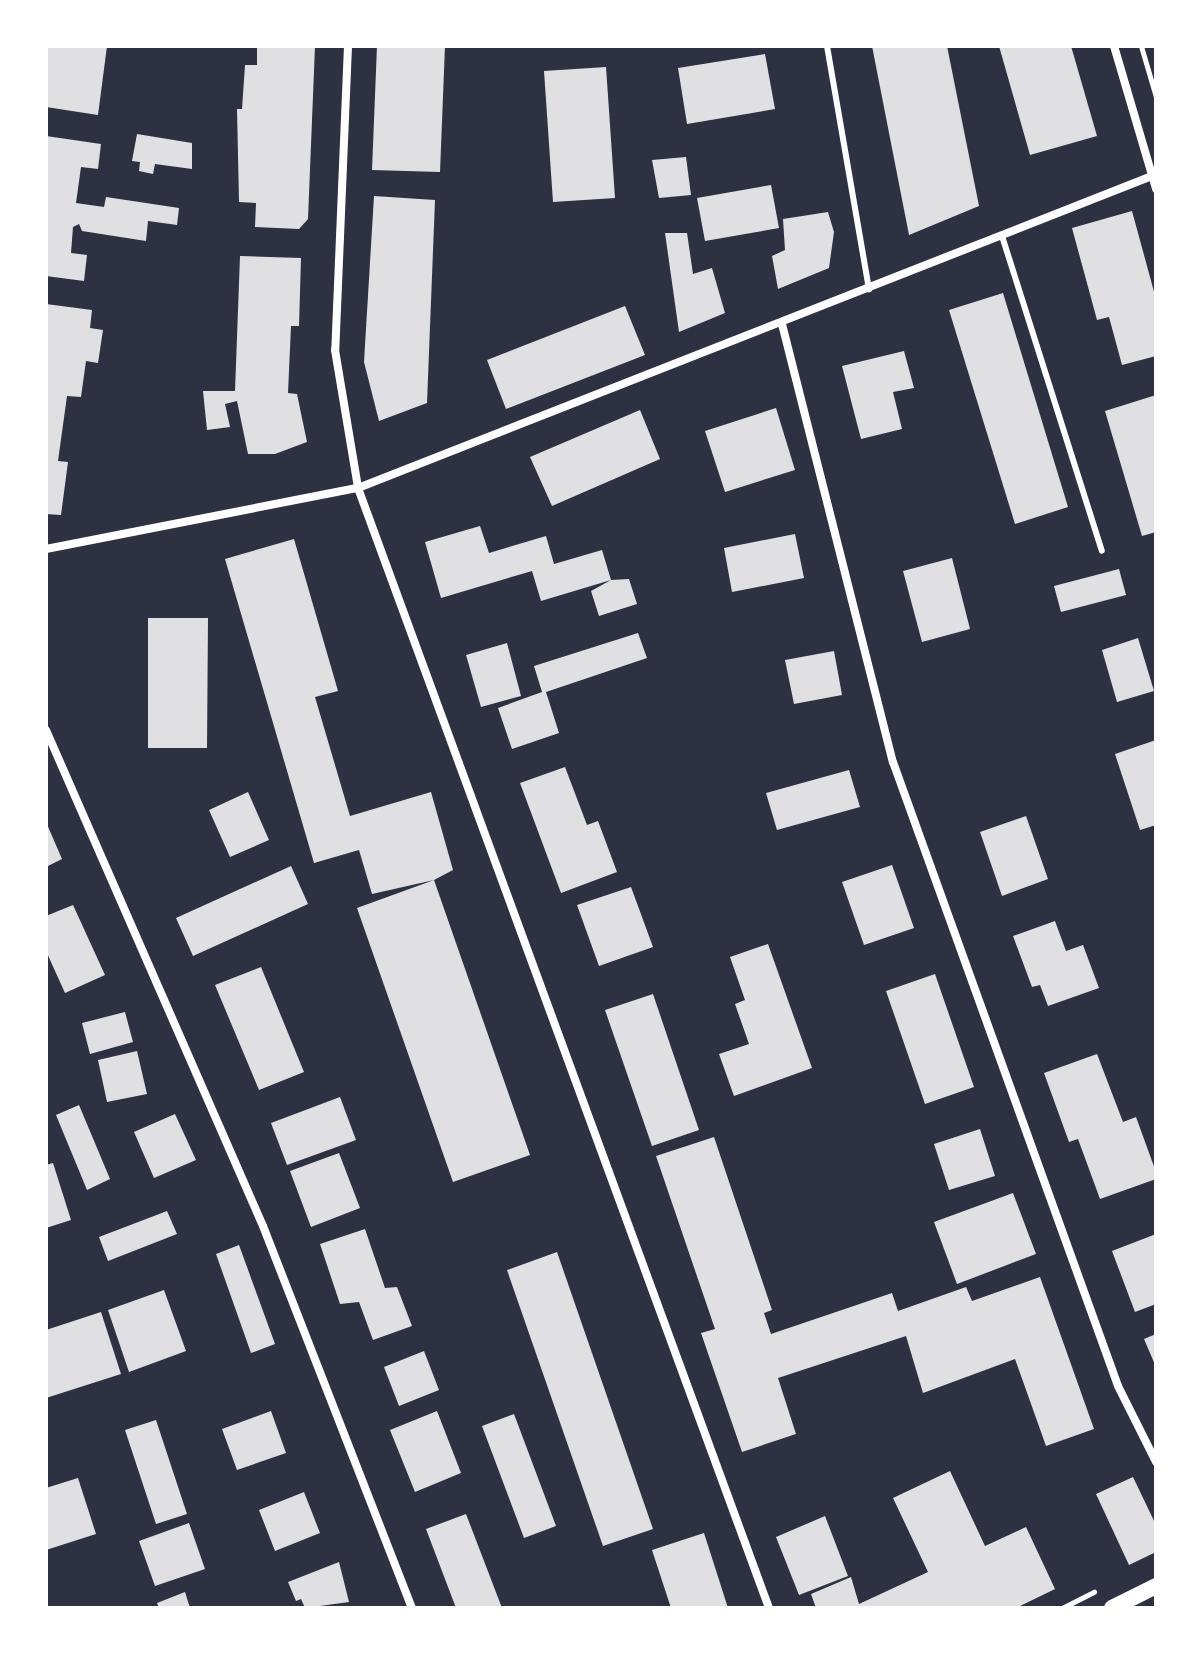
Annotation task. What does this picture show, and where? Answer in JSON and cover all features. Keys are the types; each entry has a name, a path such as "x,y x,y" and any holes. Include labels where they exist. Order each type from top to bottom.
{"main road":[{"path":"1112,1608 1156,1586"}],"street":[{"path":"348,46 335,350 358,488 769,1608"},
{"path":"1114,46 1156,189"},
{"path":"46,549 358,488 1154,176"},
{"path":"782,324 893,762 1118,1386 1156,1462"},
{"path":"46,730 263,1226 412,1608"}],"lane":[{"path":"827,46 869,289"},
{"path":"1002,236 1102,551"}],"path":[{"path":"1141,46 1156,97"}],"building":[{"path":"48,46 107,46 98,115 46,107"},
{"path":"257,46 315,46 308,219 299,229 255,227 256,203 239,202 237,109 242,109 245,65 257,65"},
{"path":"377,46 445,46 440,172 372,170"},
{"path":"872,46 947,46 979,206 909,235"},
{"path":"999,46 1071,46 1097,136 1030,155"},
{"path":"765,54 775,109 687,124 678,68"},
{"path":"606,67 615,198 553,202 544,71"},
{"path":"137,134 192,143 192,169 155,164 153,174 139,171 140,162 132,161"},
{"path":"46,136 101,144 98,169 81,167 76,203 104,207 106,197 179,208 177,225 148,221 146,241 82,231 79,224 73,227 71,253 87,255 84,281 46,276"},
{"path":"686,157 691,195 659,198 652,160"},
{"path":"771,185 779,228 705,241 697,198"},
{"path":"374,196 435,200 427,403 379,421 364,362"},
{"path":"1132,211 1156,299 1156,356 1122,365 1109,317 1097,320 1072,228"},
{"path":"828,212 834,232 829,268 778,289 772,256 785,250 783,219"},
{"path":"665,233 687,233 693,274 712,268 725,313 679,332"},
{"path":"240,256 301,258 299,326 291,326 288,393 297,394 307,442 275,454 248,454 237,401 225,404 230,427 207,430 203,391 235,391"},
{"path":"1003,293 1068,507 1015,524 949,310"},
{"path":"46,304 92,310 90,328 103,330 98,363 86,361 81,397 67,396 58,461 68,462 61,515 46,514"},
{"path":"625,306 645,355 506,409 487,360"},
{"path":"904,351 914,388 893,392 902,429 861,439 842,366"},
{"path":"1156,395 1156,532 1142,536 1105,411"},
{"path":"776,408 795,470 725,492 705,431"},
{"path":"640,410 660,459 552,506 530,457"},
{"path":"480,526 489,553 546,536 554,564 602,550 611,580 541,601 532,571 441,598 425,542"},
{"path":"795,534 804,578 732,592 724,548"},
{"path":"294,539 338,691 315,697 350,816 431,792 453,870 434,880 372,894 359,850 314,863 225,559"},
{"path":"952,558 970,629 922,642 903,571"},
{"path":"1119,569 1126,595 1061,612 1054,586"},
{"path":"629,579 637,604 599,616 591,591 611,580"},
{"path":"148,618 208,618 207,748 148,748"},
{"path":"638,633 647,658 546,692 559,733 512,749 498,708 542,692 534,666"},
{"path":"1138,638 1154,691 1117,702 1102,650"},
{"path":"507,643 521,696 481,707 466,655"},
{"path":"834,651 842,695 794,704 785,660"},
{"path":"1156,740 1156,825 1140,830 1115,754"},
{"path":"565,767 587,825 598,821 617,872 561,893 520,783"},
{"path":"849,770 860,807 777,830 766,793"},
{"path":"248,792 269,840 230,857 209,810"},
{"path":"1026,816 1048,879 1002,896 980,832"},
{"path":"46,822 62,859 46,867"},
{"path":"892,865 914,928 864,945 842,882"},
{"path":"291,866 308,904 193,956 176,918"},
{"path":"434,880 530,1155 453,1182 357,908"},
{"path":"631,887 653,947 599,966 577,905"},
{"path":"73,905 105,975 65,993 46,951 46,916"},
{"path":"1055,921 1066,951 1083,945 1099,988 1048,1006 1040,985 1032,987 1013,936"},
{"path":"768,944 812,1068 734,1096 719,1054 749,1044 735,1004 745,1000 730,957"},
{"path":"261,967 304,1072 259,1090 215,985"},
{"path":"935,974 974,1087 925,1104 886,991"},
{"path":"653,994 699,1130 652,1146 605,1010"},
{"path":"125,1012 133,1042 90,1054 82,1023"},
{"path":"137,1051 147,1094 107,1102 98,1060"},
{"path":"1097,1054 1123,1122 1136,1117 1156,1172 1156,1179 1100,1199 1078,1139 1069,1142 1044,1073"},
{"path":"340,1097 356,1140 287,1165 271,1123"},
{"path":"79,1105 110,1179 87,1190 56,1115"},
{"path":"175,1114 196,1160 154,1178 134,1132"},
{"path":"980,1129 995,1176 949,1190 934,1144"},
{"path":"714,1137 772,1310 764,1313 771,1334 892,1293 898,1311 966,1287 972,1301 1040,1277 1094,1429 1046,1446 1015,1359 923,1393 906,1336 778,1378 796,1434 742,1452 701,1333 715,1329 656,1156"},
{"path":"339,1153 360,1208 311,1227 290,1171"},
{"path":"53,1163 71,1220 46,1228 46,1165"},
{"path":"1013,1193 1036,1254 957,1284 934,1222"},
{"path":"167,1211 177,1234 108,1261 99,1237"},
{"path":"365,1229 385,1288 397,1287 412,1326 373,1340 359,1302 340,1304 320,1244"},
{"path":"1156,1234 1156,1304 1135,1312 1112,1251"},
{"path":"239,1245 275,1344 251,1353 216,1254"},
{"path":"557,1252 653,1529 603,1546 507,1270"},
{"path":"164,1290 186,1351 129,1372 108,1310"},
{"path":"101,1312 121,1374 46,1398 46,1330"},
{"path":"1156,1334 1156,1367 1144,1339"},
{"path":"424,1351 439,1390 399,1406 384,1367"},
{"path":"271,1411 286,1453 237,1470 222,1429"},
{"path":"437,1411 461,1473 415,1492 390,1430"},
{"path":"514,1414 556,1526 524,1538 482,1426"},
{"path":"156,1420 187,1514 156,1524 125,1430"},
{"path":"950,1471 985,1546 1026,1527 1055,1589 1016,1608 816,1608 811,1594 851,1577 859,1604 928,1572 893,1498"},
{"path":"1133,1477 1156,1525 1156,1552 1129,1565 1096,1494"},
{"path":"78,1478 96,1534 46,1550 46,1488"},
{"path":"304,1492 320,1533 275,1551 259,1510"},
{"path":"466,1514 502,1608 456,1608 426,1529"},
{"path":"825,1516 848,1576 799,1595 776,1537"},
{"path":"189,1523 205,1569 155,1586 139,1541"},
{"path":"704,1533 728,1608 671,1608 652,1550"},
{"path":"339,1562 349,1602 305,1608 301,1599 296,1601 288,1582"},
{"path":"185,1592 190,1608 159,1608 157,1603"}]}
